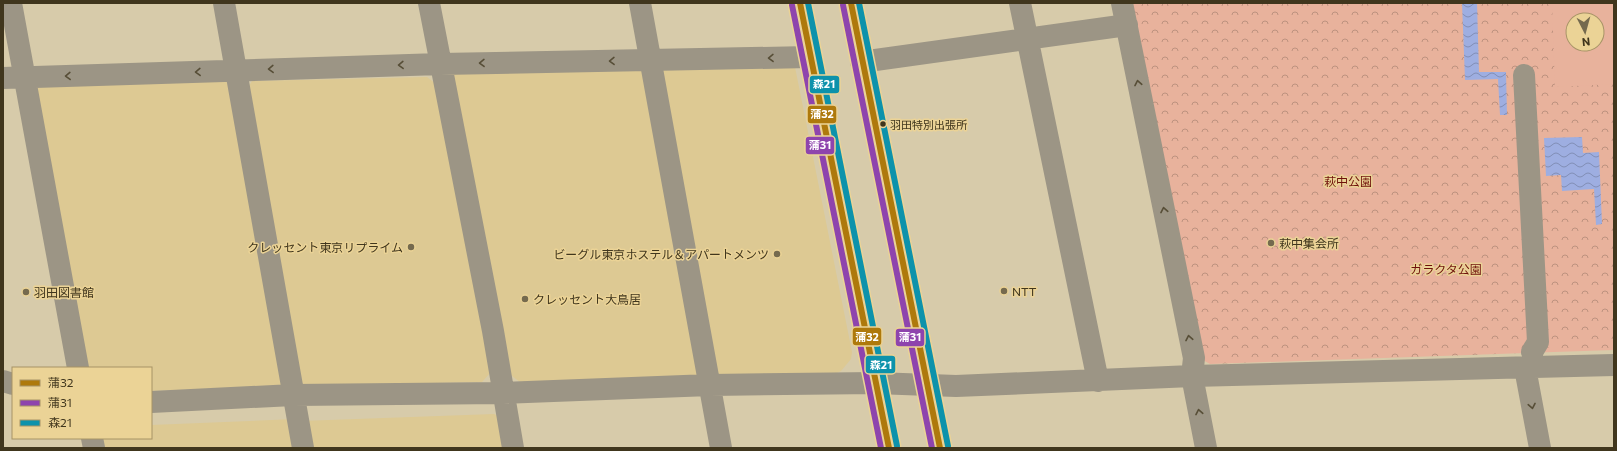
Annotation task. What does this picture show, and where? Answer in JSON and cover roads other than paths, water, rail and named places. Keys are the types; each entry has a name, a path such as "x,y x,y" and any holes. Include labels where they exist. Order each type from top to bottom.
{"main road":[{"path":"800,3 889,448"},
{"path":"850,3 940,448"}],"street":[{"path":"11,3 78,367"},
{"path":"224,3 303,448"},
{"path":"429,3 493,331 513,448"},
{"path":"640,3 721,448"},
{"path":"1020,3 1098,381"},
{"path":"1122,3 1194,358 1192,376 1206,448"},
{"path":"861,62 1127,25"},
{"path":"3,78 440,64 810,57"},
{"path":"1524,75 1538,342 1528,360 1540,448"},
{"path":"152,402 293,396 503,393 665,380 710,385 876,383 927,386 1098,381 1528,360 1614,365"}],"water":[{"path":"1462,3 1477,3 1479,72 1506,72 1507,115 1500,115 1498,79 1465,80"},
{"path":"1582,137 1583,153 1599,152 1602,224 1596,225 1594,189 1562,191 1561,175 1546,176 1544,138"}],"place":[{"name":"羽田特別出張所","path":"883,124"},
{"name":"萩中集会所","path":"1271,243"},
{"name":"クレッセント東京リプライム","path":"411,247"},
{"name":"ビーグル東京ホステル＆アパートメンツ","path":"777,254"},
{"name":"NTT","path":"1004,291"},
{"name":"羽田図書館","path":"26,292"},
{"name":"クレッセント大鳥居","path":"525,299"}],"park label":[{"name":"萩中公園","path":"1348,181"},
{"name":"ガラクタ公園","path":"1446,269"}]}
